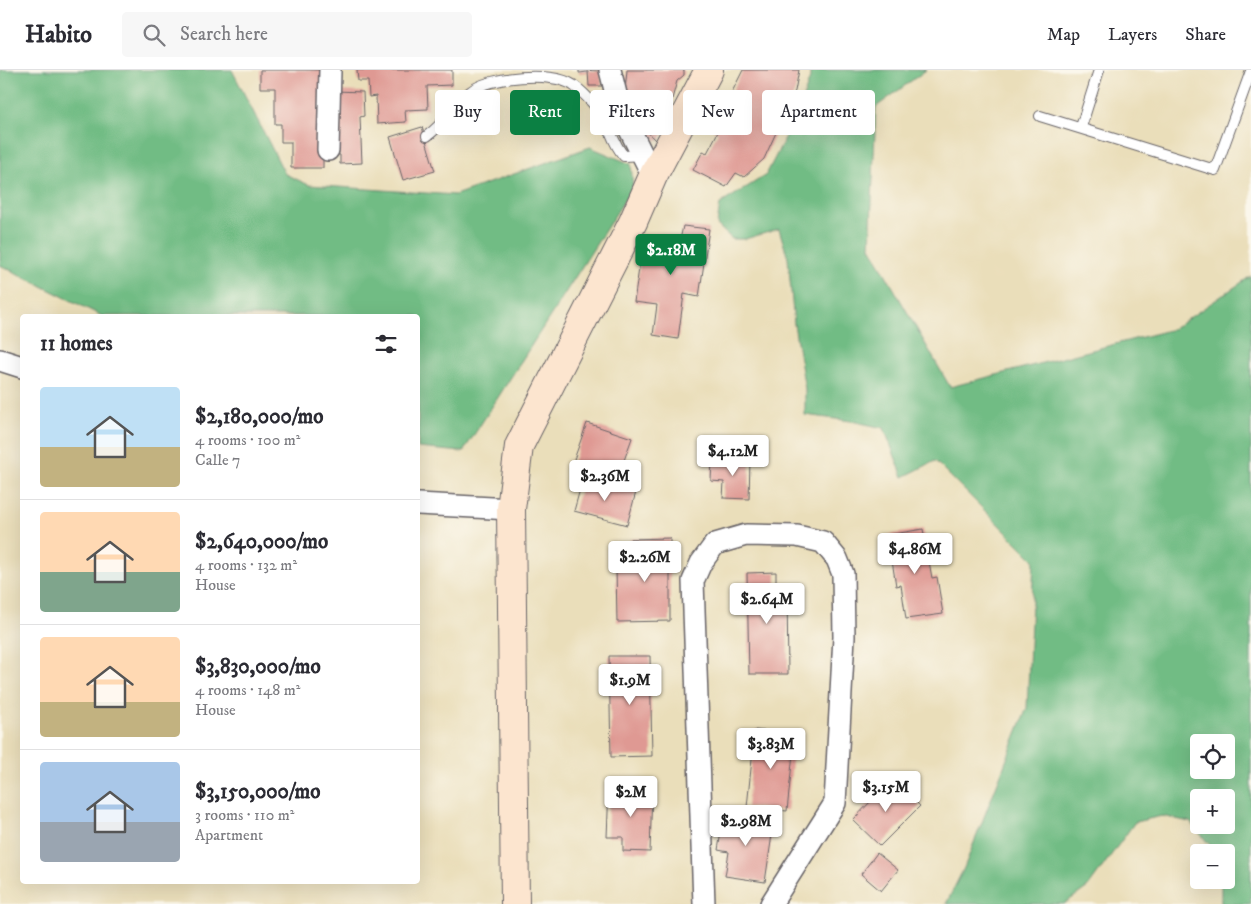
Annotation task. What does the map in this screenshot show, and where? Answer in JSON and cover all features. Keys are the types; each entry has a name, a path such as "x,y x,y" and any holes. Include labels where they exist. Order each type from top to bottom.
{"main road":[{"path":"515,904 511,509 519,446 633,222 648,172 709,70"}],"street":[{"path":"328,150 330,70"},
{"path":"610,70 620,110 648,172"},
{"path":"0,360 20,366"},
{"path":"420,504 511,509"},
{"path":"704,904 693,581 701,562 715,544 746,535 797,536 823,542 837,559 843,574 844,637 835,803 772,904"}],"lane":[{"path":"1081,127 1099,70"},
{"path":"1040,116 1081,127 1216,170 1251,71"},
{"path":"427,136 448,119 470,92 484,84 512,79 547,78 562,80 573,85 600,111 615,146 624,156 648,172"}],"green space":[{"path":"0,70 232,70 285,174 309,185 455,195 590,147 631,164 633,187 463,452 420,448 420,314 98,314 0,265"},
{"path":"810,70 926,70 876,107 875,130 875,90 806,90 810,78"},
{"path":"787,135 875,135 870,247 950,387 1173,329 1251,276 1251,904 1221,904 1221,889 1235,889 1235,844 1209,844 1200,834 1235,834 1235,789 1190,789 1190,822 1162,816 1135,822 1088,887 1064,904 946,904 964,868 1027,708 1034,560 935,461 903,477 884,428 851,421 805,415 805,389 794,324 788,258 779,229 745,239 732,239 717,225 720,204 766,175"}],"building":[{"path":"260,70 323,70 323,168 291,168 291,142 281,142 281,124 275,124 275,88 260,88"},
{"path":"357,70 452,70 452,85 427,86 428,109 405,110 406,122 377,124 376,96 369,97 368,81 358,81"},
{"path":"579,70 601,71 602,86 589,86 588,72 579,73"},
{"path":"627,70 684,70 684,75 677,81 673,95 673,90 625,90"},
{"path":"743,70 799,70 795,90 762,90 762,135 775,135 764,159 744,177 736,173 726,187 693,170 703,151 707,153 716,135 752,135 752,90 733,90"},
{"path":"335,91 363,92 364,116 360,117 362,163 340,164 340,155 335,154"},
{"path":"422,127 435,171 403,180 390,137"},
{"path":"650,135 662,135 660,140 655,140"},
{"path":"683,226 709,229 699,297 684,294 678,339 653,335 657,305 634,302 644,235 680,240"},
{"path":"587,423 632,438 617,480 572,465"},
{"path":"712,459 750,460 749,499 723,498 724,482 711,481"},
{"path":"583,478 636,492 627,525 574,511"},
{"path":"923,529 932,578 937,577 943,614 906,619 901,585 896,586 888,535"},
{"path":"670,538 670,621 617,622 616,567 630,567 630,539"},
{"path":"776,572 776,590 787,590 788,674 749,674 747,573"},
{"path":"609,656 650,656 652,756 611,757"},
{"path":"755,730 795,734 787,811 747,807"},
{"path":"892,779 920,806 880,846 853,820"},
{"path":"609,787 652,789 650,852 623,851 623,837 607,837"},
{"path":"724,814 774,821 765,882 725,876 729,852 718,850"},
{"path":"877,853 898,870 881,891 861,874"}]}
